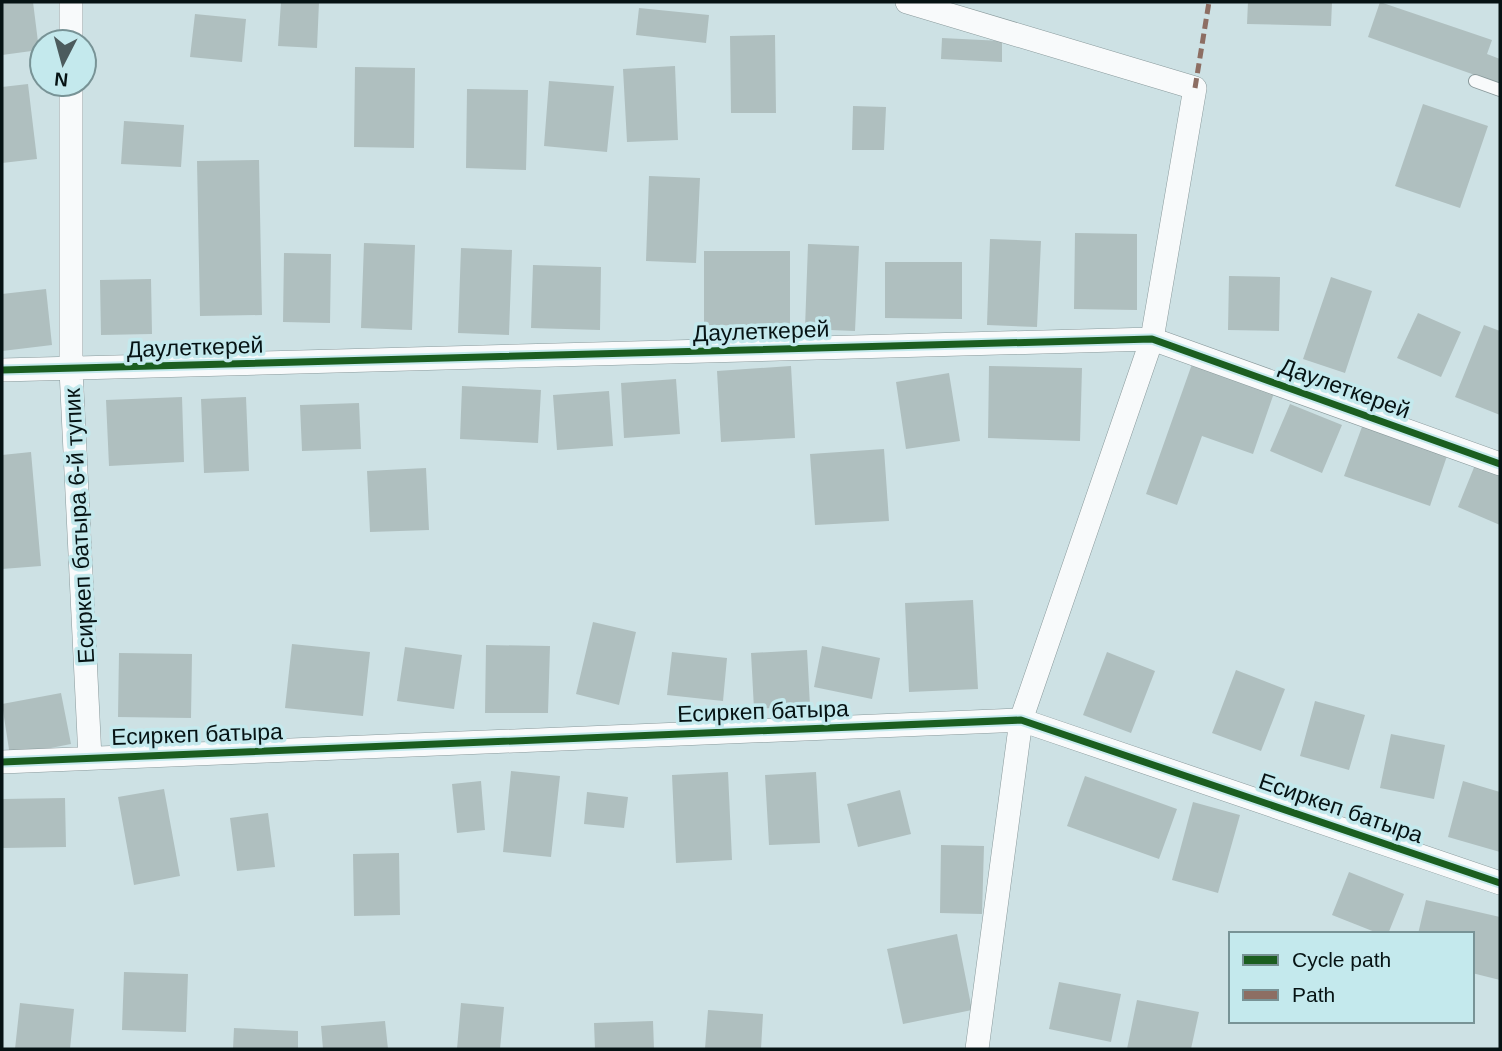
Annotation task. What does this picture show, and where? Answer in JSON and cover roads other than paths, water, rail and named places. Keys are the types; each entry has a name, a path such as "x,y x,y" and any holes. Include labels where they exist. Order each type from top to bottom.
{"street":[{"path":"71,2 71,28"},
{"path":"907,2 1195,88 1152,339 1021,720 977,1049"},
{"name":"Есиркеп батыра 6-й тупик","path":"71,98 71,370 90,758"},
{"name":"Даулеткерей","path":"2,370 1152,339 1500,464"},
{"name":"Есиркеп батыра","path":"2,762 1021,720 1500,883"}],"lane":[{"path":"1475,81 1500,90"}]}
